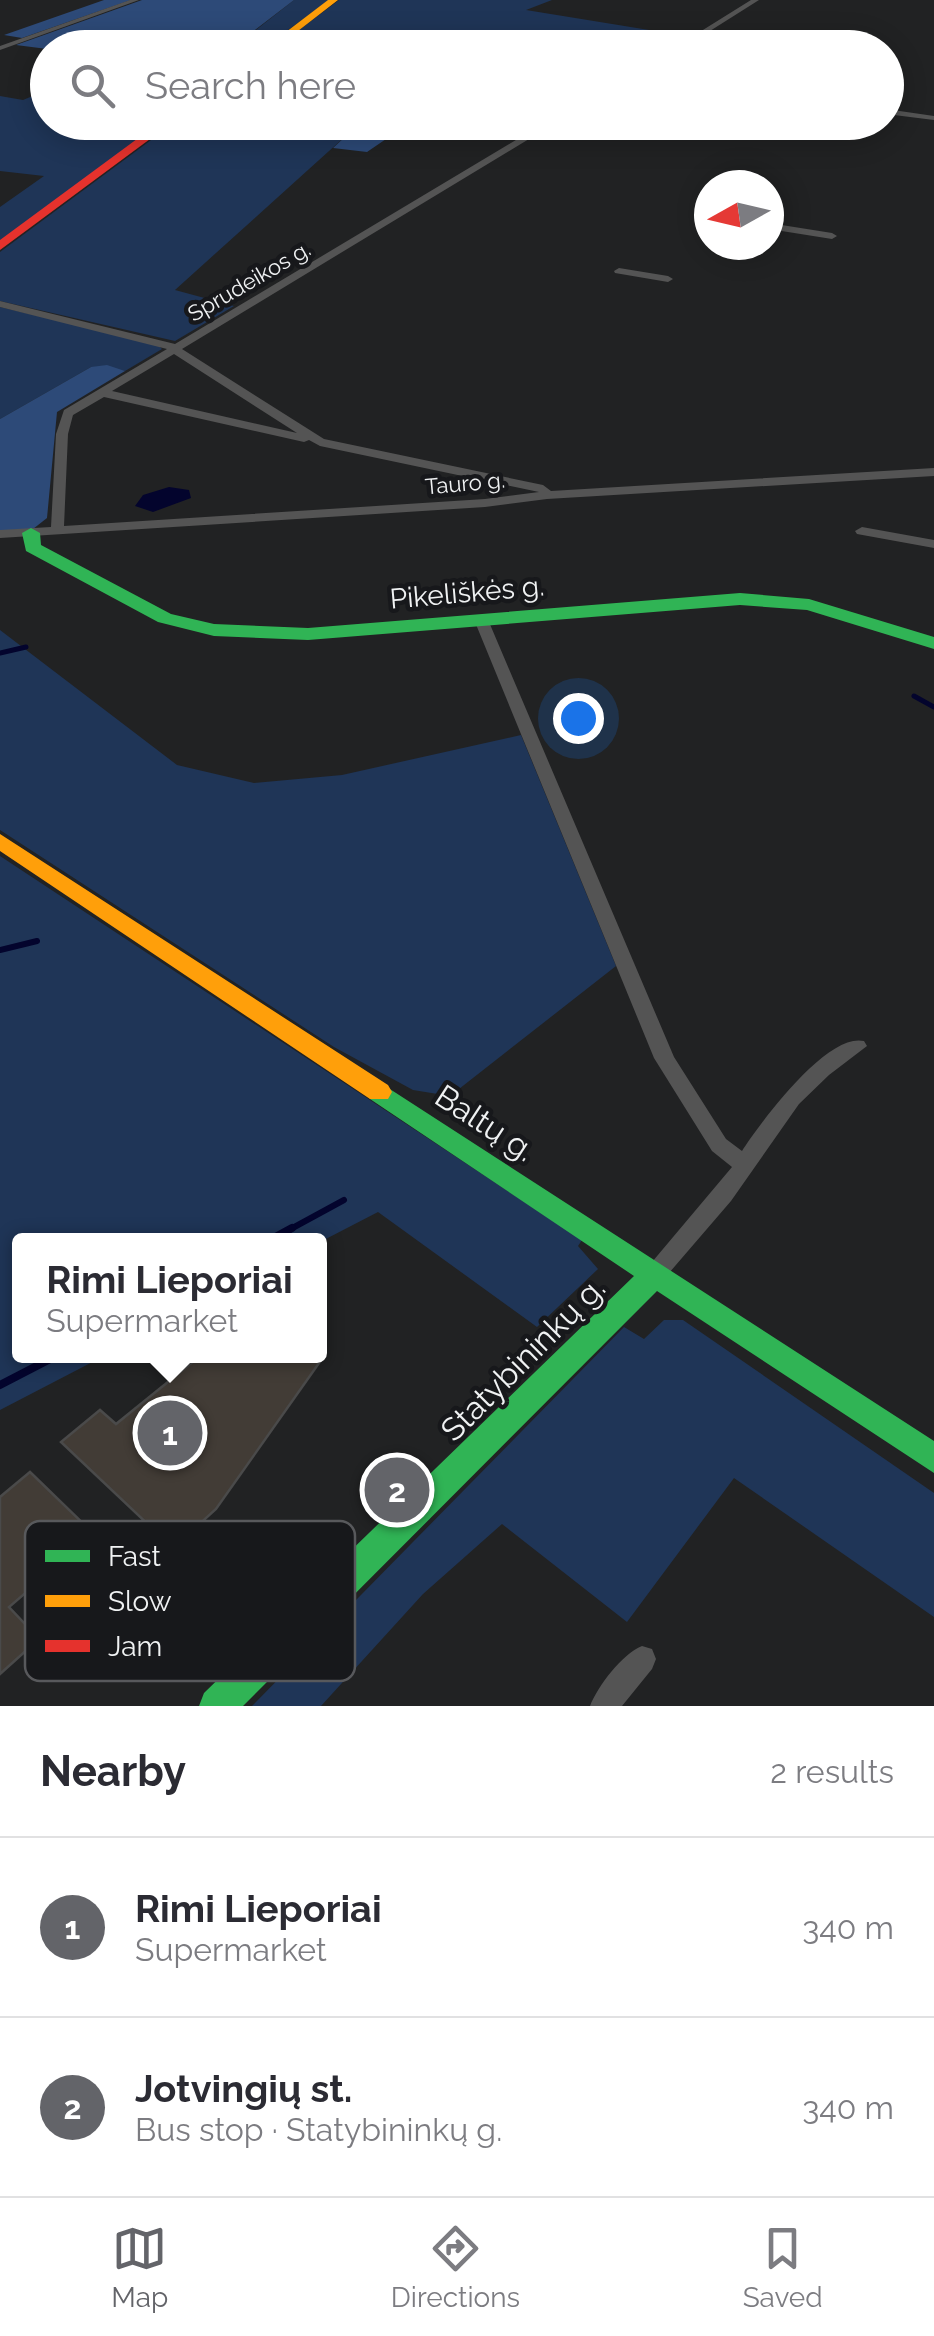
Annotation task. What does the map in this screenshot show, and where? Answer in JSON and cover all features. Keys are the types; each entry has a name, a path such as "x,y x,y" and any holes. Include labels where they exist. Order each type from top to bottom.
{"main road":[{"path":"294,30 334,0"},
{"path":"0,246 144,140"},
{"name":"Pikeliškės g.","path":"32,533 32,546 55,560 165,618 214,630 308,634 740,599 809,605 934,643"},
{"name":"Baltų g.","path":"0,841 934,1459"},
{"name":"Statybininkų g.","path":"355,1570 654,1274"},
{"name":"Statybininkų g.","path":"217,1706 242,1681"}],"street":[{"path":"51,30 136,0"},
{"path":"707,30 756,0"},
{"path":"0,48 30,37"},
{"path":"904,114 934,118"},
{"name":"Sprudeikos g.","path":"57,531 62,434 68,413 523,140"},
{"path":"784,228 832,236"},
{"path":"619,270 668,279"},
{"path":"0,304 174,348 320,442"},
{"path":"99,392 320,442 505,477 543,488 547,494"},
{"name":"Tauro g.","path":"0,534 547,494 934,472"},
{"path":"862,532 934,544"},
{"path":"482,622 664,1058 719,1145 744,1166"},
{"name":"Statybininkų g.","path":"654,1274 744,1166 774,1114 832,1060 858,1046"},
{"path":"604,1706 642,1659"}],"shaded area":[{"path":"104,0 131,0 45,30 30,30 30,35 22,38 4,35"},
{"path":"142,0 294,0 255,30 58,30"},
{"path":"294,0 329,0 288,30 256,30"},
{"path":"339,0 552,0 526,10 649,30 299,30"},
{"path":"0,96 23,100 30,97 30,140 139,140 0,241 0,207 44,176 0,171"},
{"path":"151,140 341,140 175,290 234,306 175,341 0,301 0,252"},
{"path":"341,140 385,140 367,152 333,148"},
{"path":"0,307 157,344 162,349 125,371 91,367 0,419"},
{"path":"107,365 125,371 57,412 47,518 33,529 0,531 0,419 91,367"},
{"path":"169,487 189,490 191,498 153,512 135,506 143,495"},
{"path":"0,630 177,765 254,783 342,775 521,735 616,966 450,1096 413,1090 334,1047 0,830"},
{"path":"0,856 582,1240 578,1246 598,1269 537,1327 378,1212 327,1238 327,1233 12,1233 12,1363 91,1363 0,1410"},
{"path":"664,1320 683,1320 934,1493 934,1617 734,1478 627,1622 502,1524 423,1594 355,1669 355,1601 624,1327 644,1339"},
{"path":"277,1681 344,1681 321,1706 252,1706"}],"building":[{"path":"191,1363 319,1363 216,1509 203,1521 144,1521 61,1442 100,1410 116,1424"},
{"path":"30,1472 81,1521 25,1521 25,1593 9,1607 25,1624 25,1652 0,1674 0,1497"}],"waterway":[{"path":"0,653 26,647"},
{"path":"914,696 934,707"},
{"path":"0,950 37,941"},
{"path":"287,1231 344,1200"},
{"path":"283,1233 292,1228"},
{"path":"0,1385 42,1363"}],"traffic: fast":[{"path":"31,533 32,547 165,618 214,630 308,634 740,599 809,605 934,643"},
{"path":"379,1092 934,1459"},
{"path":"355,1570 655,1274"},
{"path":"217,1706 242,1681"}],"traffic: slow":[{"path":"293,30 334,0"},
{"path":"0,841 379,1092"}],"traffic: jam":[{"path":"0,246 144,140"}],"place":[{"name":"Rimi Lieporiai","path":"170,1433"},
{"name":"Jotvingių st.","path":"397,1490"}]}
